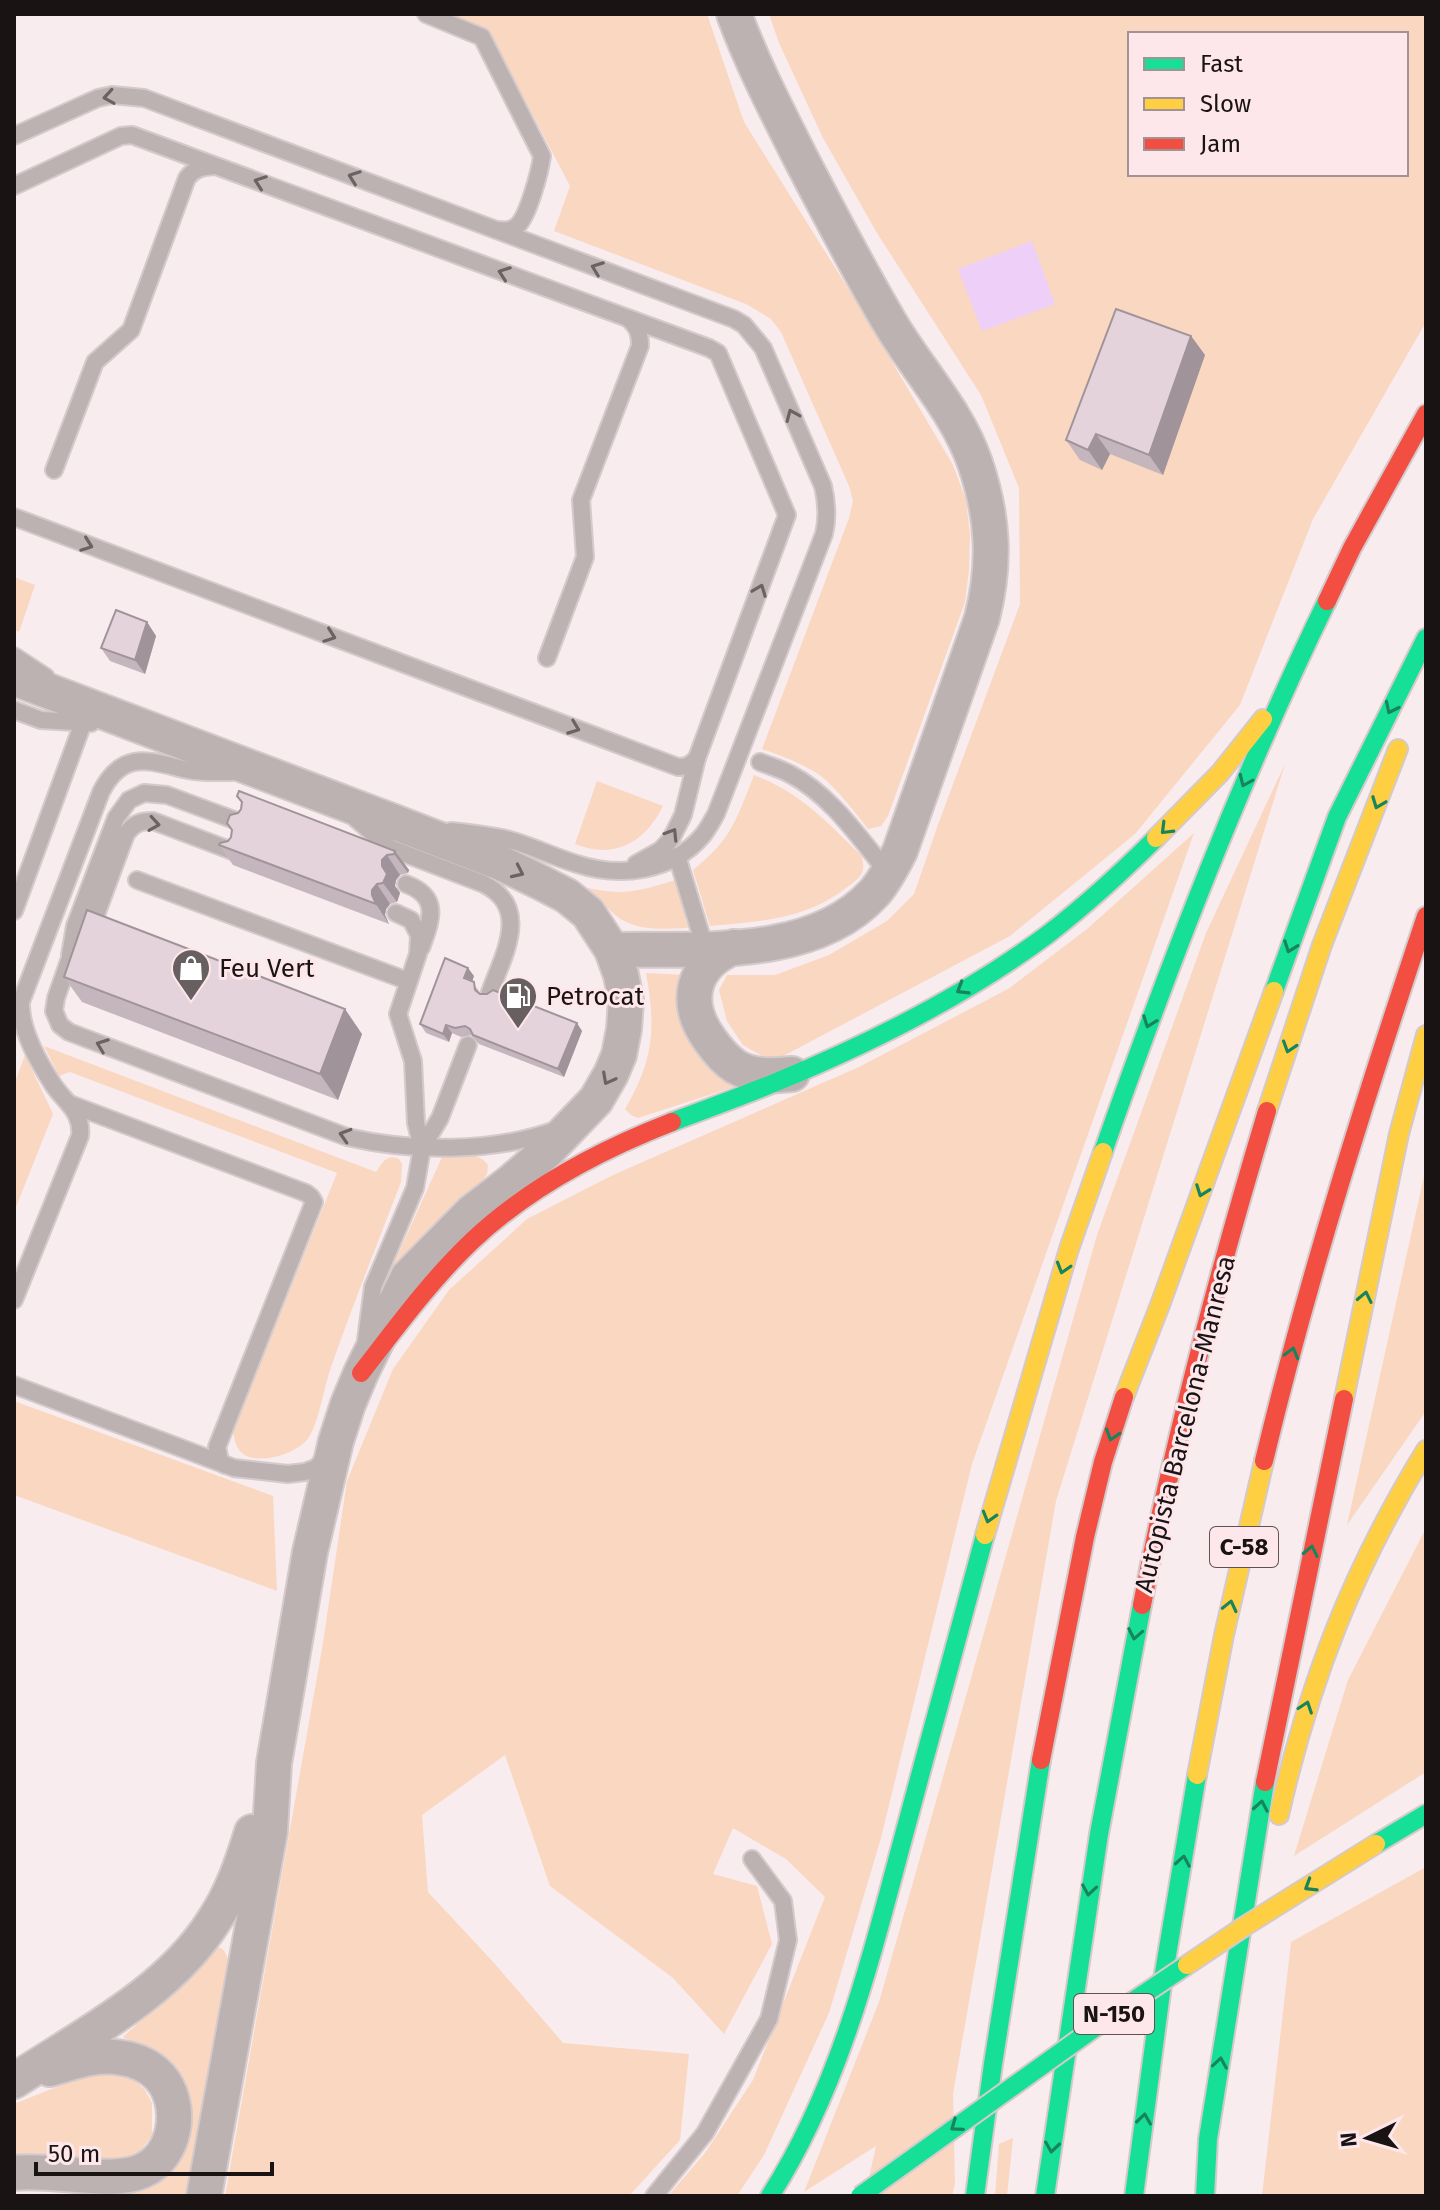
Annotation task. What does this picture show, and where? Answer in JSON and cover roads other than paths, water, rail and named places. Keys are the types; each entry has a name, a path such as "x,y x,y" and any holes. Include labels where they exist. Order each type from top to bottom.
{"main road":[{"path":"770,2196 808,2129 864,1984 989,1519 1069,1249 1150,1019 1238,797 1311,633 1352,548 1426,414"},
{"path":"361,1373 417,1300 451,1263 482,1231 517,1204 636,1137 796,1074 897,1024 1024,951 1067,919 1118,876 1230,764 1273,704 1311,633"},
{"path":"975,2196 1035,1789 1078,1567 1103,1462 1122,1402 1337,817 1426,638"},
{"name":"Autopista Barcelona-Manresa","path":"1045,2196 1072,1992 1104,1799 1140,1611 1174,1457 1230,1240 1275,1090 1322,947 1404,735"},
{"name":"C-58","path":"1134,2196 1168,1944 1224,1635 1258,1486 1337,1189 1426,916"},
{"path":"1205,2196 1208,2139 1274,1733 1399,1134 1426,1035"},
{"path":"1214,2196 1271,1852 1302,1721 1322,1661 1369,1548 1426,1450"},
{"name":"N-150","path":"860,2196 1114,2014 1245,1926 1426,1814"}],"street":[{"path":"612,950 719,948 799,938 849,915 874,894 889,874 900,851 982,618 990,586 992,542 987,505 974,460 957,424 890,325 833,221 779,115 734,14"},
{"path":"14,678 86,714 142,726 268,773 503,864 567,896 588,913 612,950 626,1000 619,1055 596,1100 576,1123 511,1182 472,1212 408,1277 361,1373 336,1441 310,1552 274,1763 270,1831 204,2196"},
{"path":"719,948 701,972 696,986 694,1002 704,1031 725,1058 738,1068 769,1076 796,1074"},
{"path":"15,2081 125,2009 174,1971 213,1923 236,1882 274,1763"},
{"path":"14,2173 44,2171 111,2176 142,2171 164,2154 174,2124 169,2091 161,2078 137,2061 112,2057 88,2058 15,2081"},
{"path":"14,2185 38,2186 73,2196"}],"lane":[{"path":"426,14 482,37 542,156 535,186 522,219 508,231 496,230"},
{"path":"14,136 98,98 129,95 744,325 763,348 823,486 827,519 824,534 722,799 703,835 686,851 664,863 633,871 613,872 579,865 508,839 394,822"},
{"path":"14,186 127,134 718,353 787,515 697,758 683,815 671,839 661,850 622,868 579,865"},
{"path":"54,470 95,362 131,330 187,178 202,167 214,166"},
{"path":"547,658 585,557 581,500 640,346 640,335 629,319"},
{"path":"14,517 678,767 692,764 697,758"},
{"path":"14,656 86,714"},
{"path":"14,710 41,720 86,714"},
{"path":"14,911 86,714"},
{"path":"14,1020 101,792 115,771 136,761 162,762 189,770 268,773"},
{"path":"760,762 790,774 818,794 889,874"},
{"path":"245,824 167,795 144,793 129,800 116,818 75,926 69,961 54,1011 60,1025 69,1032 347,1137 382,1145 422,1148 504,1144 532,1139 576,1123"},
{"path":"331,797 390,848 459,873 498,891 507,902 511,930 490,992"},
{"path":"69,961 90,931 132,825 153,821 235,852"},
{"path":"677,856 719,948"},
{"path":"137,880 408,981"},
{"path":"406,884 423,892 431,913 398,1014 413,1061 416,1123 422,1148"},
{"path":"396,913 416,926 418,954"},
{"path":"14,1300 80,1136 81,1126 79,1116 52,1084 24,1030 23,997"},
{"path":"361,1373 373,1287 415,1188 422,1148 440,1118 468,1045"},
{"path":"70,1104 306,1193 314,1202 217,1447 220,1461 225,1465"},
{"path":"14,1385 234,1468 288,1474 305,1472 316,1468 336,1441"},
{"path":"654,2196 705,2133 769,2019 788,1940 783,1901 752,1859"}],"place":[{"name":"Feu Vert","path":"191,1002"},
{"name":"Petrocat","path":"518,1030"}]}
